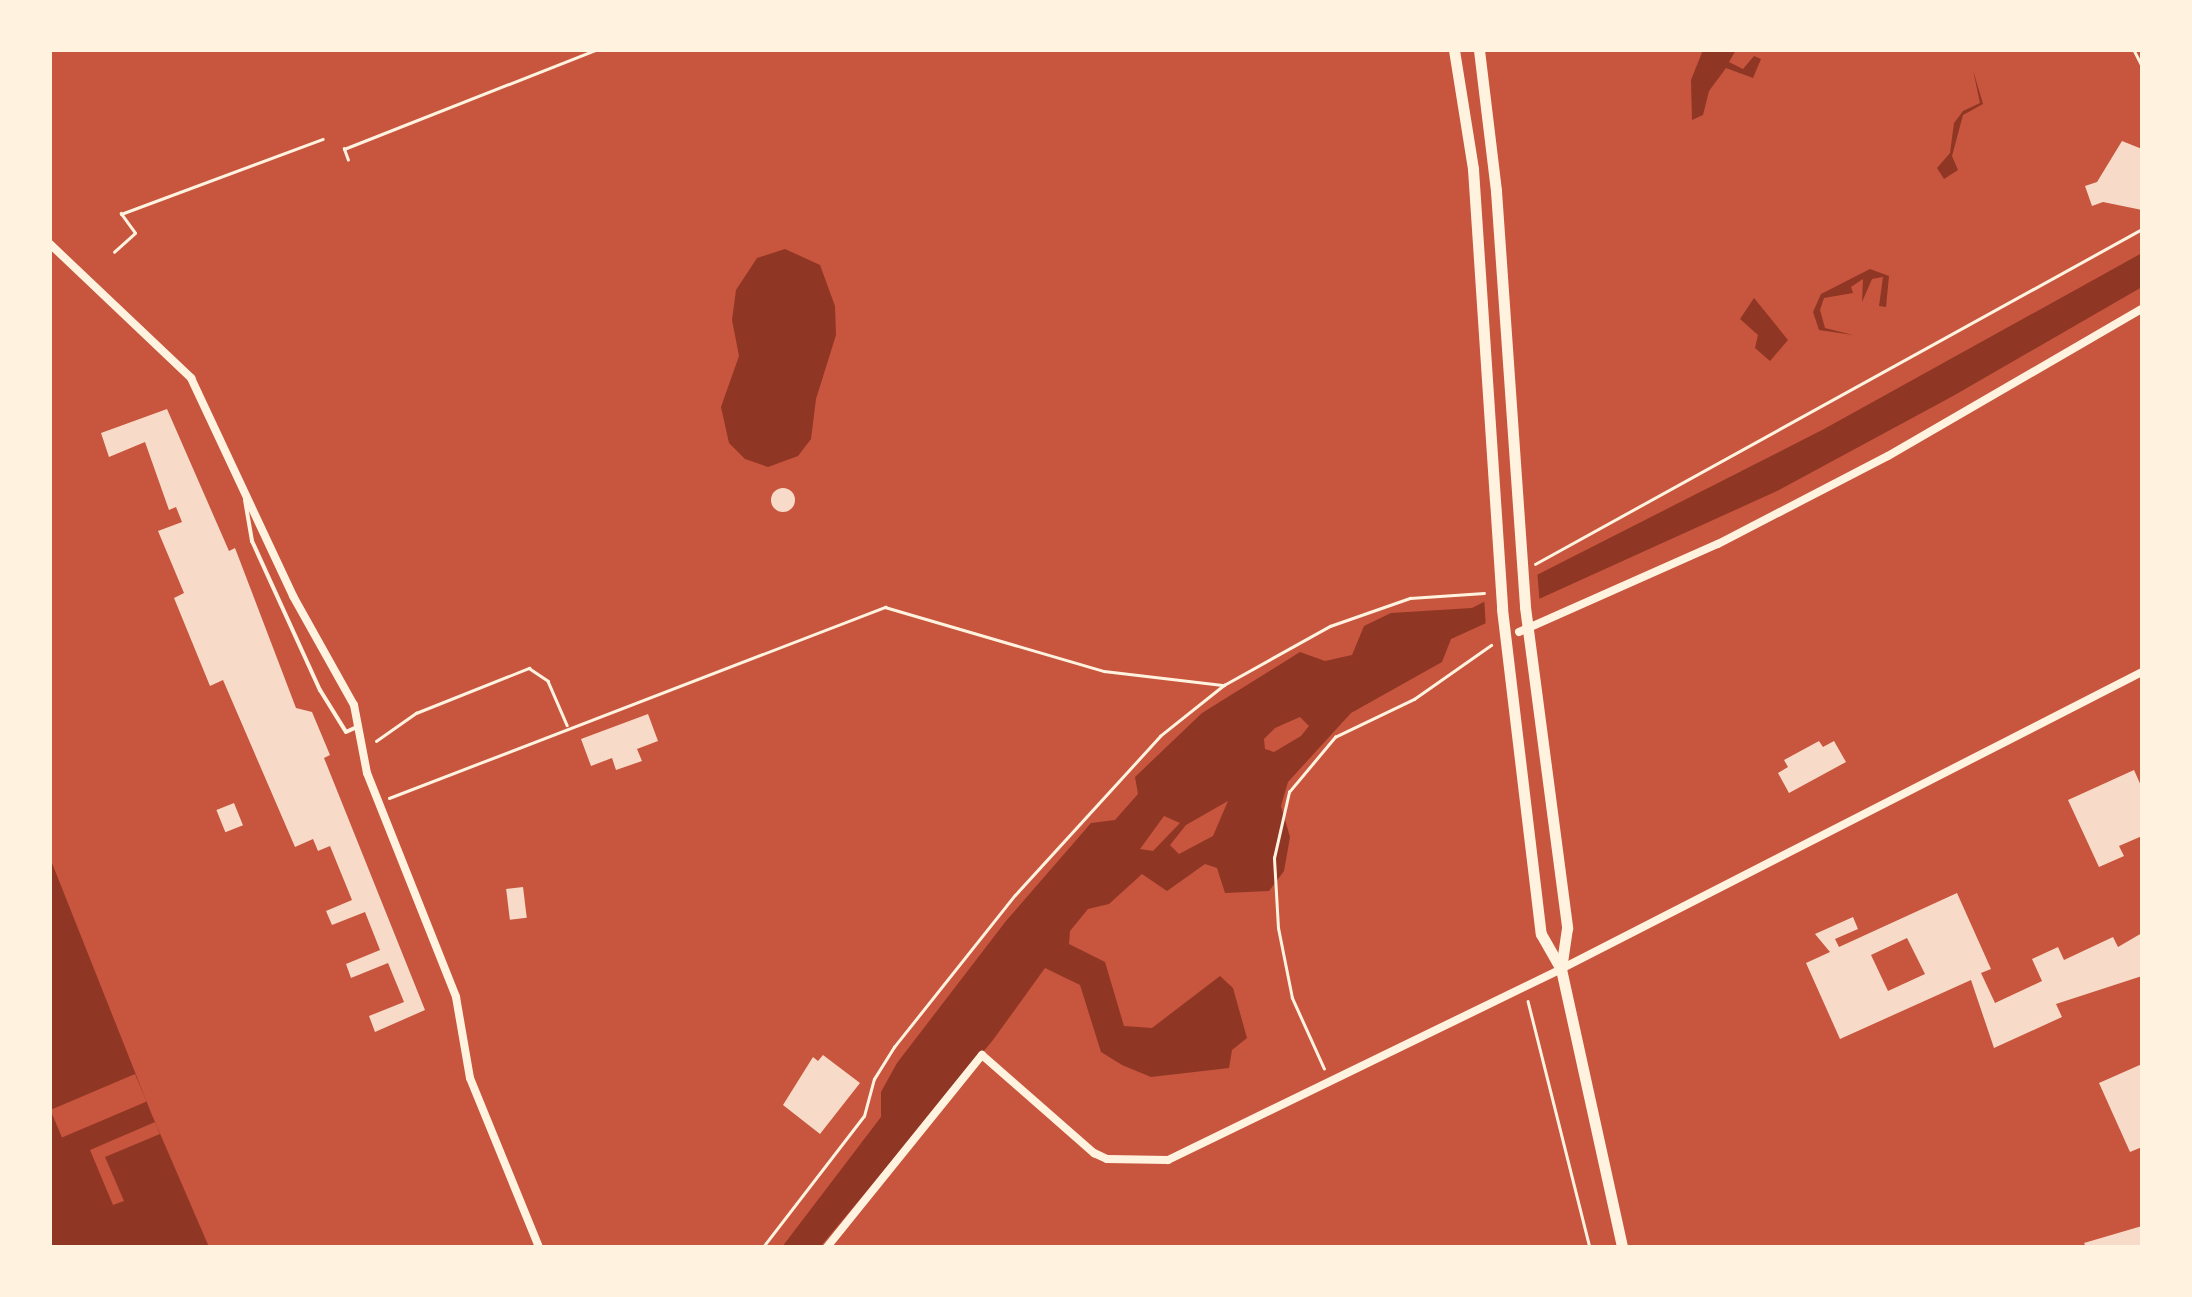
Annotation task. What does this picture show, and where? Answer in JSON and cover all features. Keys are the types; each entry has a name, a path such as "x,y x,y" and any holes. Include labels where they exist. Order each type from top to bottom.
{"main road":[{"path":"1454,50 1483,284 1495,520 1508,668 1541,934 1561,969 1622,1247"},
{"path":"1483,50 1516,520 1567,928 1561,969"}],"street":[{"path":"50,244 182,365 243,485 360,726 362,749 379,802 456,997 470,1078 539,1247"},
{"path":"1519,632 1718,544 1888,456 2142,309"},
{"path":"826,1247 982,1055 1094,1153 1137,1162 1181,1155 1331,1084 1524,983 1561,969 2142,672"}],"lane":[{"path":"243,485 252,541 278,606 340,726 346,732 360,726"}],"path":[{"path":"348,160 344,148 595,50"},
{"path":"2134,50 2142,66"},
{"path":"114,252 136,233 121,214 322,139"},
{"path":"1524,570 2142,229"},
{"path":"764,1247 864,1116 874,1078 894,1046 1015,896 1160,736 1224,684 1369,609 1410,598 1475,598 1492,588"},
{"path":"379,802 885,607 1104,671 1224,684"},
{"path":"1331,1084 1300,1018 1278,928 1274,858 1289,792 1318,751 1519,632"},
{"path":"362,749 416,714 529,668 548,681 568,727"},
{"path":"1524,983 1590,1247"}],"shaded area":[{"path":"1703,50 1736,50 1729,62 1743,69 1754,56 1761,59 1753,78 1726,68 1709,91 1703,115 1692,120 1691,80"},
{"path":"1973,70 1983,104 1963,115 1952,156 1958,170 1944,179 1937,168 1950,153 1954,123 1963,111 1980,103"},
{"path":"785,249 820,265 835,306 836,335 816,399 811,439 798,456 768,467 745,459 729,443 721,407 739,356 732,320 736,290 757,258"},
{"path":"2142,253 2142,287 1953,396 1777,491 1451,639 1442,662 1351,713 1288,782 1281,806 1290,837 1284,871 1269,891 1225,893 1217,868 1205,864 1167,891 1142,874 1109,904 1088,909 1070,931 1069,944 1105,962 1124,1026 1152,1028 1220,976 1233,988 1247,1038 1232,1050 1229,1068 1151,1077 1122,1065 1101,1052 1080,985 1045,968 993,1040 820,1247 782,1247 881,1117 881,1092 897,1063 1006,921 1091,823 1115,820 1138,794 1135,777 1202,713 1300,652 1325,661 1352,655 1364,626 1391,613 1472,608 1824,429","holes":["1300,717 1309,726 1301,736 1274,752 1265,749 1264,739 1275,728","1228,801 1213,836 1179,854 1170,845 1186,825","1164,816 1180,823 1153,851 1140,849"]},
{"path":"1870,269 1889,276 1886,307 1879,306 1883,277 1872,279 1862,302 1863,279 1851,287 1853,293 1824,298 1820,310 1825,328 1853,335 1819,330 1813,312 1821,294"},
{"path":"1754,298 1788,340 1770,361 1755,348 1758,335 1740,319"},
{"path":"50,858 152,1115 209,1247 50,1247"}],"pier":[{"path":"1537,569 1540,606 1486,629 1484,596"},
{"path":"135,1074 147,1102 62,1138 50,1110"},
{"path":"155,1122 160,1134 105,1157 124,1201 113,1205 90,1150"}],"building":[{"path":"2122,141 2142,149 2142,210 2103,202 2092,206 2085,186 2097,182"},
{"path":"167,409 229,551 235,548 296,708 312,712 330,755 324,758 425,1010 375,1032 369,1016 404,1002 388,963 351,978 346,964 380,950 365,912 332,925 326,911 352,900 330,846 318,851 313,839 295,847 223,680 210,686 174,598 184,593 158,531 182,522 176,507 169,510 145,442 109,457 101,433"},
{"path":"783,488 795,500 783,512 771,500"},
{"path":"648,714 658,741 637,749 642,761 616,770 612,758 591,766 581,739"},
{"path":"1819,741 1823,747 1834,741 1846,762 1789,793 1778,773 1788,767 1784,760"},
{"path":"2134,770 2142,788 2142,836 2119,846 2124,856 2099,867 2068,800"},
{"path":"234,803 243,825 225,832 216,810"},
{"path":"523,887 527,918 510,920 506,889"},
{"path":"1957,893 1991,969 1981,973 1995,1003 2042,981 2032,959 2058,947 2064,960 2113,937 2118,947 2142,933 2142,976 2056,1004 2062,1017 1994,1048 1971,980 1840,1039 1806,963 1830,952 1815,934 1853,917 1858,929 1835,939 1839,947","holes":["1907,938 1925,974 1888,991 1871,955"]},
{"path":"823,1055 860,1083 820,1134 783,1105 813,1057 818,1061"},
{"path":"2142,1064 2142,1147 2130,1152 2099,1083"},
{"path":"2142,1226 2142,1247 2086,1247 2084,1243"}]}
